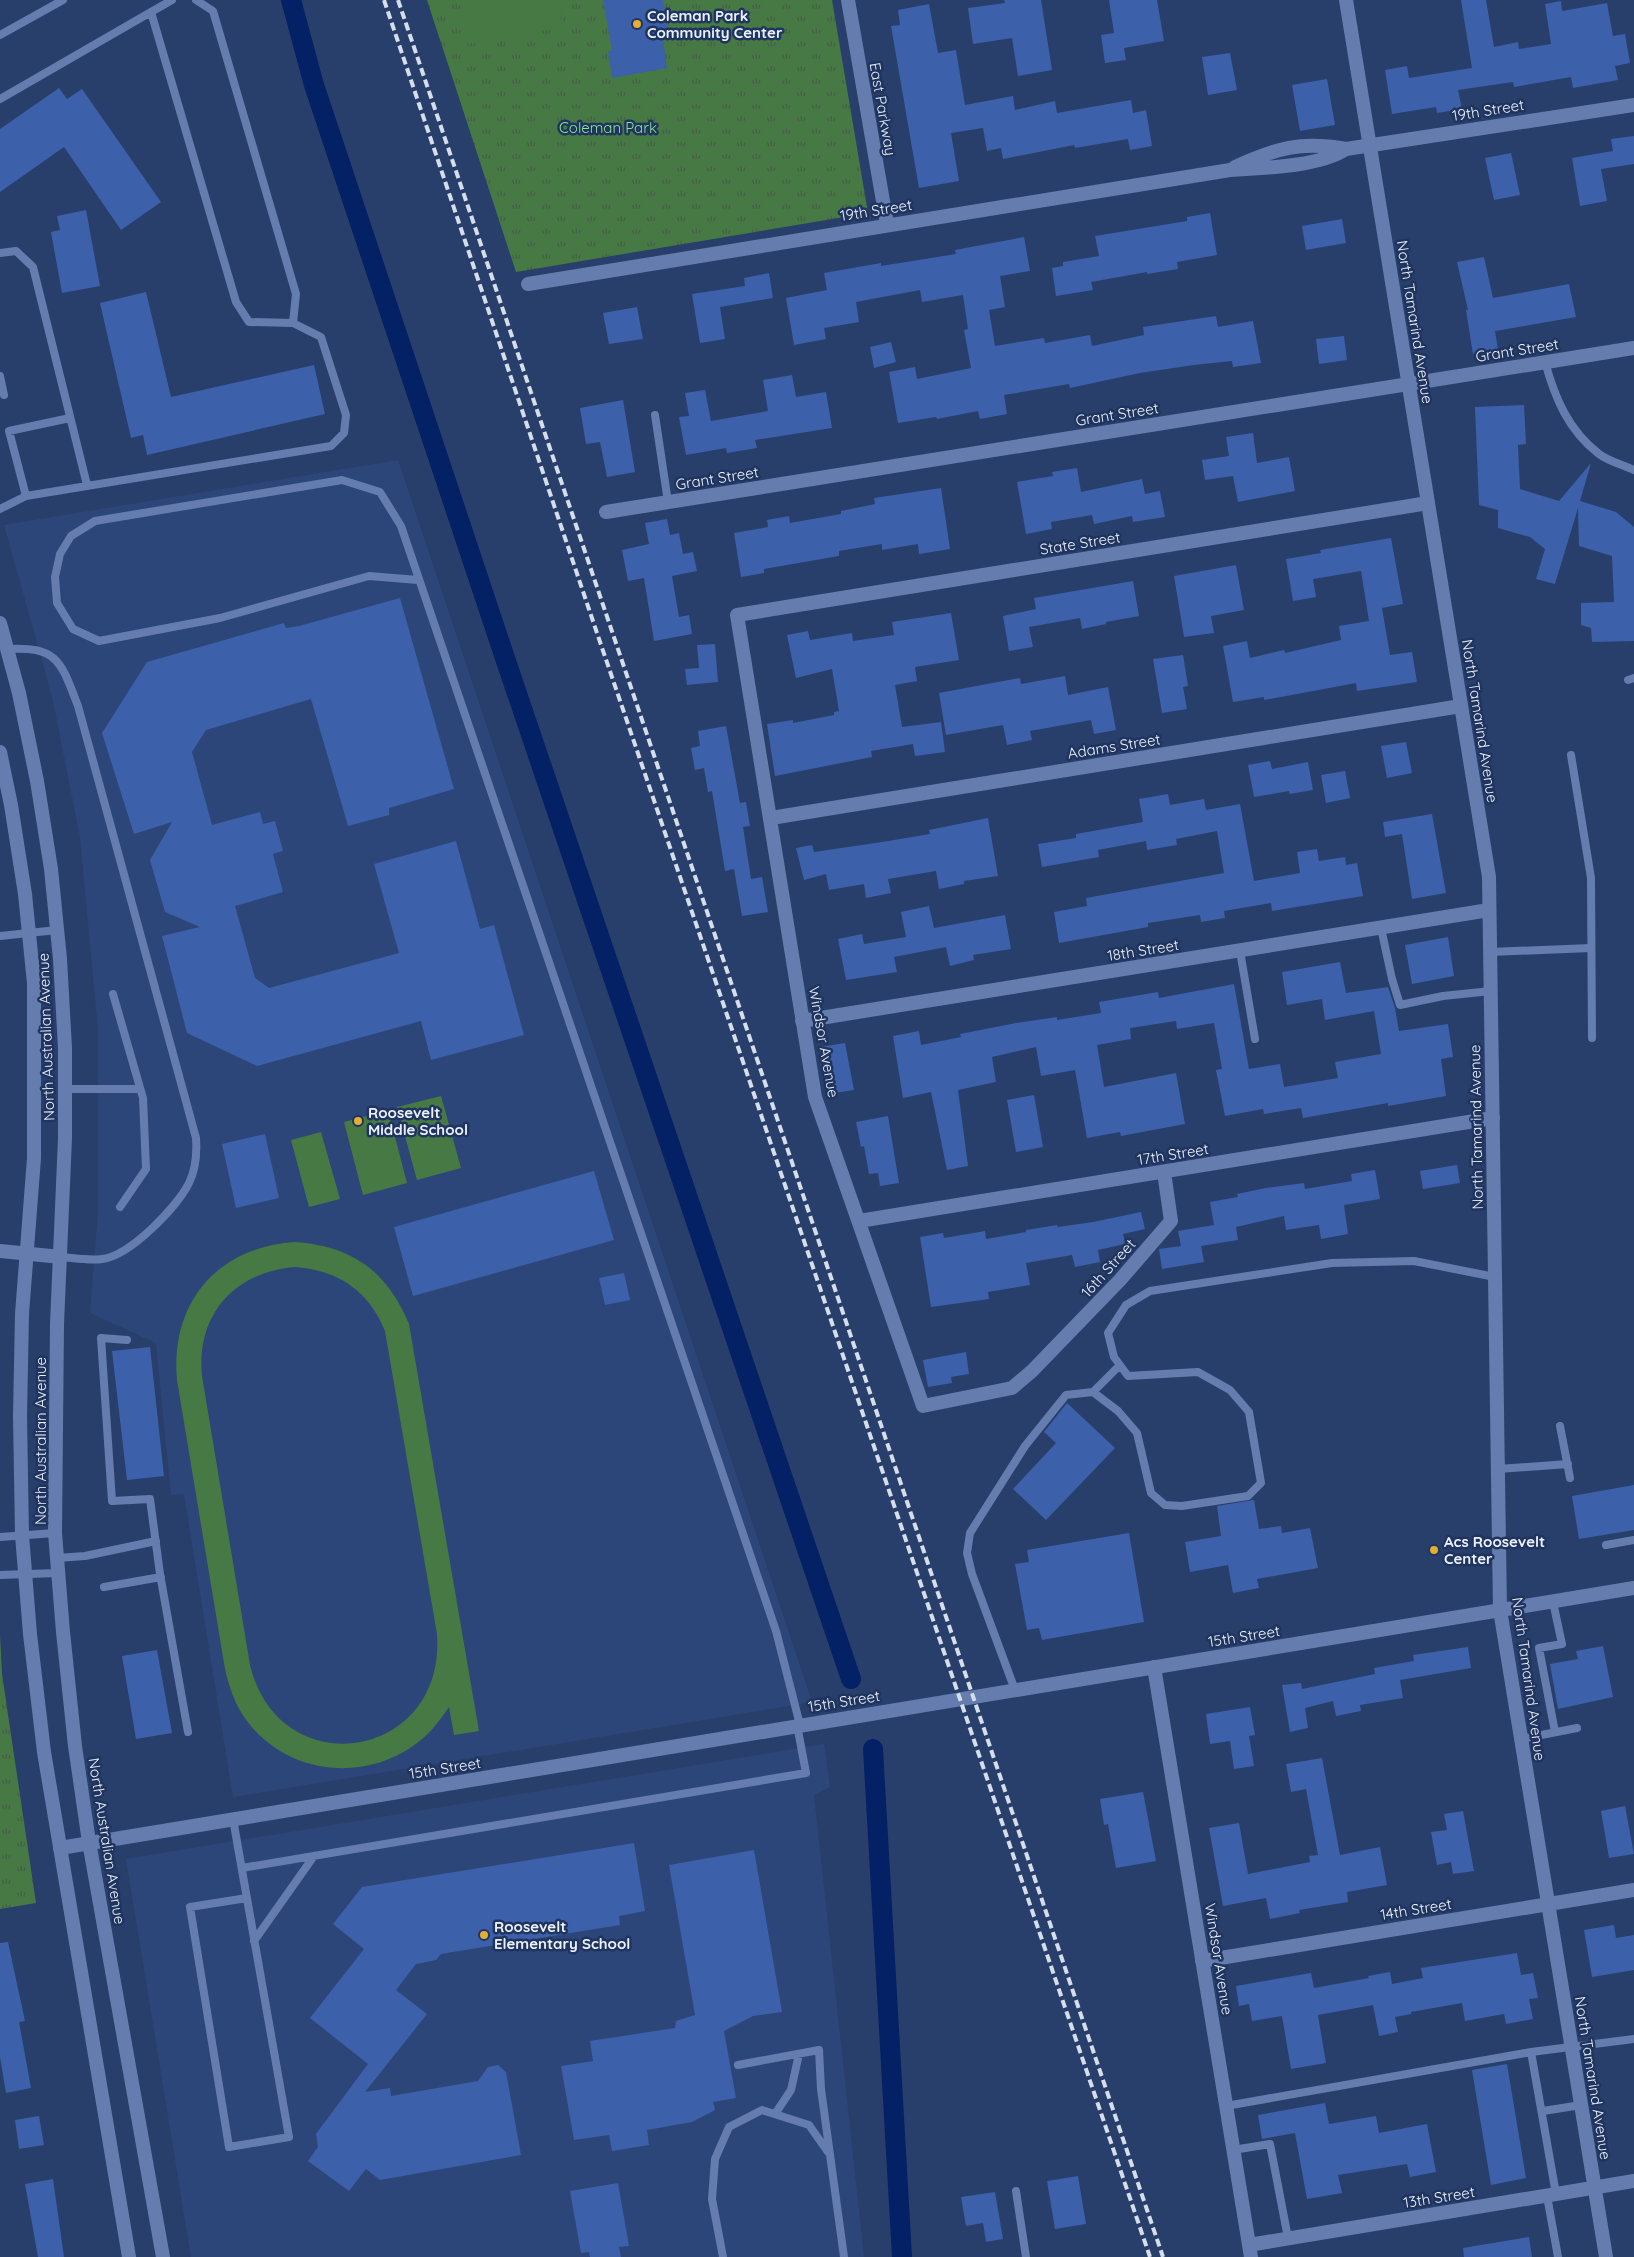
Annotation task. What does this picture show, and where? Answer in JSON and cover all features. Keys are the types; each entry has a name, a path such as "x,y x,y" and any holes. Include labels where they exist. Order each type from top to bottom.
{"street":[{"name":"East Parkway","path":"848,0 887,224"},
{"name":"North Tamarind Avenue","path":"1346,0 1489,877 1500,1610 1606,2257"},
{"name":"19th Street","path":"528,284 887,224 1230,170 1261,155 1298,145 1321,144 1346,149 1634,104"},
{"name":"Grant Street","path":"606,512 1634,348"},
{"name":"State Street","path":"737,615 1428,503"},
{"name":"Windsor Avenue","path":"737,615 772,818 815,1097 923,1406 1012,1388 1032,1371"},
{"name":"North Australian Avenue","path":"0,623 37,780 51,869 64,1028 65,1089 57,1334 55,1533 75,1746 89,1842 163,2257"},
{"name":"Adams Street","path":"772,818 1461,706"},
{"name":"North Australian Avenue","path":"0,752 11,805 34,983 34,1158 22,1314 20,1416 22,1535 30,1634 44,1752 129,2257"},
{"name":"18th Street","path":"802,1021 1489,910"},
{"name":"17th Street","path":"859,1221 1492,1118"},
{"name":"16th Street","path":"1032,1371 1120,1280 1171,1221 1164,1172"},
{"path":"0,1251 61,1257"},
{"name":"15th Street","path":"60,1848 1634,1588"},
{"name":"Windsor Avenue","path":"1154,1667 1250,2251"},
{"name":"14th Street","path":"1202,1961 1634,1890"},
{"name":"13th Street","path":"1250,2251 1288,2238 1634,2181"}],"lane":[{"path":"0,35 63,0"},
{"path":"0,99 172,0"},
{"path":"196,0 213,10 296,294 293,323"},
{"path":"0,509 26,496 332,446 344,433 346,416 321,337 293,323 249,322 236,302 151,12"},
{"path":"0,253 16,251 33,267 87,485"},
{"path":"1545,362 1555,398 1574,428 1600,455 1634,470"},
{"path":"0,376 4,395"},
{"path":"655,415 668,502"},
{"path":"26,496 9,432 70,418"},
{"path":"242,1868 806,1773 798,1725 773,1621 399,523 380,492 342,480 95,520 71,536 60,554 55,577 57,603 73,629 99,641 220,618 369,576 418,580"},
{"path":"7,649 25,648 44,652 55,657 65,673 78,706 194,1130 198,1156 189,1183 160,1222 127,1250 103,1260 61,1257"},
{"path":"1571,755 1591,878 1592,1038"},
{"path":"1381,928 1392,979 1400,1005 1443,996 1490,991"},
{"path":"0,936 57,930"},
{"path":"1490,952 1591,948"},
{"path":"1240,951 1255,1039"},
{"path":"113,994 143,1098 146,1169 120,1207"},
{"path":"65,1089 140,1089"},
{"path":"1093,1392 1118,1411 1137,1434 1151,1493 1165,1505 1182,1506 1248,1496 1261,1483 1249,1412 1230,1390 1198,1372 1128,1376 1114,1357 1108,1333 1126,1305 1150,1291 1332,1263 1414,1261 1495,1277"},
{"path":"127,1340 101,1338 112,1501 150,1499 161,1577 188,1732"},
{"path":"1015,1690 972,1574 967,1553 970,1532 1025,1446 1066,1395 1093,1392 1120,1366"},
{"path":"1560,1426 1570,1478"},
{"path":"1498,1469 1568,1464"},
{"path":"0,1537 55,1533"},
{"path":"1606,1545 1634,1540"},
{"path":"57,1558 85,1556 156,1541"},
{"path":"0,1575 58,1573"},
{"path":"104,1587 161,1577"},
{"path":"1554,1602 1562,1644 1539,1648 1554,1732"},
{"path":"1521,1739 1577,1728"},
{"path":"233,1819 242,1868 247,1898 254,1941 289,2137 229,2147 190,1907 247,1898"},
{"path":"254,1941 314,1856"},
{"path":"1226,2106 1531,2052 1634,2039"},
{"path":"738,2065 819,2050 821,2089 844,2257"},
{"path":"1531,2052 1543,2111 1558,2257"},
{"path":"775,2114 792,2090 799,2054"},
{"path":"1543,2111 1580,2105"},
{"path":"723,2257 712,2199 715,2159 729,2127 762,2110 809,2125 829,2153"},
{"path":"1233,2150 1270,2144 1288,2238"},
{"path":"1016,2192 1026,2257"}],"shaded area":[{"name":"Roosevelt Middle School","path":"398,460 812,1702 233,1797 184,1494 171,1495 156,1343 90,1313 98,1212 98,1029 80,837 52,696 4,525"},
{"name":"Roosevelt Elementary School","path":"824,1744 830,1787 814,1795 864,2257 191,2257 126,1859"}],"green space":[{"name":"Coleman Park","path":"427,0 832,0 868,213 516,272"},
{"path":"459,0 559,0 563,27 466,44"},
{"path":"441,1096 461,1168 417,1180 397,1107"},
{"path":"388,1110 407,1183 363,1195 344,1122"},
{"path":"321,1132 340,1199 309,1207 291,1140"},
{"path":"295,1242 315,1244 350,1256 365,1265 390,1289 409,1324 479,1731 454,1735 449,1707 424,1738 392,1758 370,1765 347,1768 325,1767 303,1762 282,1752 263,1739 247,1721 236,1702 225,1669 177,1380 177,1352 182,1327 191,1304 204,1284 222,1268 243,1255 267,1246","holes":["295,1267 311,1269 338,1278 361,1294 378,1317 385,1331 437,1634 433,1677 416,1709 389,1732 358,1742 324,1742 293,1729 267,1704 250,1665 202,1376 202,1354 205,1334 223,1300 237,1288 254,1278 273,1271"]},
{"path":"0,1635 2,1674 36,1903 0,1909"}],"building":[{"name":"Coleman Park Community Center","path":"603,0 663,0 670,39 663,40 667,68 612,78 608,51 612,51"},
{"path":"1004,0 1041,0 1052,70 1018,76 1012,38 973,44 968,8 1005,3"},
{"path":"1109,0 1157,0 1164,41 1124,48 1126,60 1105,63 1101,35 1114,33"},
{"path":"1461,0 1486,0 1494,47 1518,42 1519,49 1551,44 1545,4 1561,1 1562,11 1607,3 1613,36 1625,34 1630,63 1615,66 1618,80 1573,88 1571,77 1514,87 1513,82 1458,90 1462,109 1437,113 1436,107 1392,114 1385,70 1407,66 1409,78 1472,68"},
{"path":"929,4 938,53 956,50 965,105 1013,96 1015,110 1055,101 1057,113 1131,100 1133,113 1146,110 1152,146 1130,150 1128,139 1075,148 1074,145 1003,159 1001,148 987,151 983,128 951,133 959,181 919,188 891,26 900,25 898,10"},
{"path":"1230,53 1237,90 1208,95 1202,57"},
{"path":"1327,79 1335,125 1300,131 1292,85"},
{"path":"59,88 67,99 82,89 161,202 121,230 64,147 0,192 0,129"},
{"path":"1634,136 1634,164 1601,169 1607,201 1580,206 1572,158 1613,151 1611,139"},
{"path":"1511,153 1520,195 1494,200 1485,158"},
{"path":"86,210 100,286 62,293 51,232 60,230 57,216"},
{"path":"1210,213 1217,255 1177,262 1178,269 1147,274 1147,272 1091,282 1093,290 1056,296 1052,268 1063,266 1063,262 1099,256 1095,236 1187,221 1187,217"},
{"path":"1342,219 1346,243 1306,250 1302,226"},
{"path":"1024,237 1030,271 1000,276 1005,307 989,310 995,346 1044,338 1045,343 1090,335 1092,346 1144,335 1143,327 1216,316 1218,327 1253,321 1261,363 1233,367 1232,361 1194,365 1140,373 1070,388 1069,384 1004,395 1007,414 980,419 978,411 937,419 936,417 898,423 889,372 915,367 917,379 971,368 964,330 968,329 963,295 922,302 920,290 856,302 859,322 824,328 826,339 794,345 786,298 827,290 824,273 881,263 881,266 956,254 955,250"},
{"path":"1484,257 1493,298 1569,284 1576,317 1495,331 1498,350 1473,354 1466,310 1468,310 1457,262"},
{"path":"769,273 773,298 720,307 725,339 700,343 692,294 745,286 744,278"},
{"path":"146,292 171,397 314,365 325,414 147,455 143,435 131,438 100,303"},
{"path":"637,307 643,339 609,344 603,313"},
{"path":"1344,336 1347,360 1319,364 1316,339"},
{"path":"891,342 896,362 874,368 870,347"},
{"path":"792,375 796,397 826,392 832,428 755,440 757,448 727,453 726,448 686,455 679,417 689,416 685,393 705,390 711,421 768,411 763,380"},
{"path":"623,400 635,472 607,477 600,442 586,444 580,408"},
{"path":"1524,405 1526,444 1518,445 1520,489 1559,501 1591,463 1580,501 1616,512 1634,527 1634,641 1592,642 1591,628 1581,625 1581,603 1614,602 1612,556 1579,546 1578,508 1555,584 1536,579 1545,549 1530,537 1498,528 1498,510 1479,505 1475,407"},
{"path":"1253,433 1257,463 1289,457 1295,491 1238,502 1233,476 1205,480 1202,460 1229,456 1226,437"},
{"path":"1077,468 1081,492 1142,479 1145,494 1160,491 1165,517 1133,522 1132,516 1094,524 1092,515 1051,522 1052,529 1026,534 1017,482 1053,476 1052,472"},
{"path":"941,488 950,549 919,554 918,544 882,550 882,544 839,551 839,556 764,569 764,573 741,577 734,533 768,527 767,520 789,516 790,523 841,514 841,511 875,504 874,498"},
{"path":"667,519 670,535 679,533 683,554 693,552 697,571 672,576 679,617 689,615 692,634 654,641 644,578 628,581 622,550 649,544 645,523"},
{"path":"1391,538 1403,604 1382,608 1390,655 1412,652 1417,682 1357,691 1356,683 1264,700 1264,697 1233,702 1223,646 1247,641 1250,658 1284,650 1285,653 1341,640 1339,626 1369,621 1361,571 1313,579 1316,597 1293,601 1286,559 1321,553 1320,550"},
{"path":"1236,565 1244,610 1211,616 1214,633 1184,637 1174,576"},
{"path":"1133,581 1139,616 1082,629 1080,618 1029,627 1033,647 1009,651 1003,616 1036,609 1034,598"},
{"path":"400,598 454,789 389,808 389,815 348,826 311,699 206,730 192,752 212,825 260,812 263,824 275,821 283,851 273,854 283,892 235,906 255,978 269,988 399,953 374,864 456,841 480,929 494,925 524,1035 431,1060 421,1021 257,1066 187,1033 162,936 200,927 165,912 150,860 172,822 134,834 102,733 147,662 284,623 286,628 299,626"},
{"path":"951,613 959,660 915,667 917,681 895,685 902,727 941,722 945,752 915,756 913,744 871,751 872,757 775,776 767,724 793,720 793,723 834,715 834,712 839,711 832,669 796,678 787,635 808,631 810,640 852,633 853,641 894,635 892,622"},
{"path":"715,644 718,682 687,685 685,669 699,668 697,645"},
{"path":"1183,655 1188,686 1183,687 1187,709 1162,713 1153,659"},
{"path":"1065,676 1068,695 1108,687 1116,730 1094,734 1091,720 1030,731 1032,740 1007,745 1003,725 946,735 939,693 1020,678 1021,684"},
{"path":"726,726 740,803 746,802 750,826 743,827 751,879 762,877 768,912 742,916 734,869 725,871 712,791 708,792 704,768 695,770 691,748 700,746 698,731"},
{"path":"1406,742 1412,773 1387,778 1381,746"},
{"path":"1270,761 1272,769 1308,762 1313,790 1290,794 1289,791 1254,797 1248,765"},
{"path":"1345,771 1350,798 1326,803 1321,775"},
{"path":"1168,794 1170,805 1204,799 1206,810 1240,804 1254,881 1300,873 1297,852 1317,849 1319,861 1345,857 1346,865 1357,863 1363,896 1272,911 1271,903 1224,911 1225,918 1201,922 1200,915 1148,923 1148,927 1059,943 1054,912 1087,906 1086,898 1224,873 1217,831 1176,839 1177,845 1147,850 1146,841 1098,850 1099,857 1042,867 1038,844 1076,838 1076,834 1143,822 1139,799"},
{"path":"1432,814 1446,893 1412,899 1402,834 1385,837 1383,822"},
{"path":"988,818 998,876 964,881 964,884 939,889 936,871 888,879 891,893 866,898 864,884 829,890 826,874 804,880 796,848 812,845 814,852 882,842 930,834 929,830"},
{"path":"929,906 934,928 1005,915 1011,949 973,955 974,960 950,966 946,947 894,957 897,972 846,980 838,939 862,934 864,944 906,937 901,912"},
{"path":"1448,937 1454,976 1412,984 1405,945"},
{"path":"1340,962 1346,993 1388,987 1395,1008 1399,1031 1448,1024 1453,1057 1441,1059 1446,1096 1388,1106 1388,1103 1303,1118 1301,1108 1264,1114 1263,1109 1225,1116 1216,1070 1222,1069 1214,1023 1177,1029 1176,1021 1130,1028 1131,1039 1097,1045 1104,1087 1176,1073 1185,1124 1121,1136 1120,1132 1087,1138 1075,1070 1041,1076 1036,1047 992,1057 996,1082 958,1090 968,1166 947,1170 931,1092 903,1098 893,1036 919,1031 921,1045 961,1037 960,1034 1016,1023 1057,1017 1057,1020 1101,1013 1099,1002 1158,992 1159,998 1234,984 1249,1069 1280,1064 1284,1087 1338,1078 1335,1062 1381,1054 1374,1011 1325,1020 1322,999 1287,1005 1282,972"},
{"path":"845,1043 854,1090 828,1094 820,1047"},
{"path":"1034,1095 1043,1147 1016,1152 1007,1100"},
{"path":"888,1116 899,1183 880,1186 878,1173 869,1174 864,1146 861,1147 856,1122"},
{"path":"265,1134 279,1198 236,1208 222,1144"},
{"path":"1457,1165 1460,1183 1423,1189 1420,1171"},
{"path":"1375,1170 1380,1199 1344,1205 1348,1234 1321,1239 1319,1225 1286,1230 1284,1216 1236,1227 1238,1240 1201,1246 1204,1262 1162,1269 1159,1249 1181,1246 1178,1231 1214,1225 1210,1202 1238,1197 1237,1194 1266,1188 1304,1183 1305,1189 1352,1181 1351,1174"},
{"path":"594,1171 614,1240 413,1296 394,1227"},
{"path":"1141,1212 1145,1229 1123,1234 1125,1244 1098,1250 1100,1262 1075,1267 1072,1255 1026,1263 1030,1285 988,1292 989,1299 931,1307 920,1237 943,1233 944,1238 985,1231 986,1239 1026,1232 1026,1230 1093,1222"},
{"path":"624,1273 630,1300 605,1305 599,1278"},
{"path":"150,1347 164,1476 127,1480 112,1351"},
{"path":"966,1352 969,1374 951,1377 952,1383 928,1387 923,1360"},
{"path":"1067,1403 1115,1448 1046,1520 1013,1489 1056,1443 1044,1432"},
{"path":"1634,1485 1634,1530 1579,1539 1572,1496"},
{"path":"1254,1500 1259,1529 1281,1526 1282,1533 1310,1528 1318,1568 1257,1579 1259,1588 1233,1593 1228,1565 1190,1572 1185,1542 1221,1536 1217,1506"},
{"path":"1129,1533 1144,1622 1042,1640 1039,1628 1027,1630 1015,1564 1029,1562 1027,1550"},
{"path":"1603,1646 1613,1697 1558,1709 1550,1664 1578,1659 1576,1651"},
{"path":"1468,1647 1471,1668 1400,1680 1403,1698 1360,1705 1361,1711 1336,1716 1333,1701 1305,1708 1308,1728 1290,1732 1282,1685 1301,1683 1302,1689 1375,1674 1374,1668 1414,1661 1413,1655"},
{"path":"157,1650 172,1733 136,1739 122,1656"},
{"path":"1250,1707 1255,1735 1249,1736 1254,1766 1234,1769 1230,1741 1210,1744 1206,1714"},
{"path":"1322,1758 1340,1855 1380,1847 1387,1885 1347,1892 1348,1902 1299,1910 1300,1913 1270,1919 1266,1898 1223,1906 1209,1828 1239,1823 1248,1874 1310,1862 1309,1856 1318,1855 1306,1789 1291,1792 1286,1764"},
{"path":"1143,1792 1156,1861 1116,1868 1108,1824 1104,1825 1100,1799"},
{"path":"1625,1806 1634,1854 1609,1858 1601,1811"},
{"path":"1463,1811 1474,1871 1453,1874 1451,1862 1437,1865 1431,1832 1447,1830 1444,1814"},
{"path":"634,1843 645,1911 619,1916 620,1925 441,1954 436,1960 416,1964 396,1990 427,2014 365,2092 390,2088 391,2096 478,2081 488,2067 498,2065 506,2072 521,2155 380,2180 366,2169 349,2191 308,2161 318,2147 316,2134 368,2064 310,2018 364,1949 333,1924 362,1887"},
{"path":"754,1850 782,2012 753,2016 724,2031 736,2098 713,2102 715,2110 692,2122 647,2130 649,2145 612,2151 609,2135 574,2140 561,2066 593,2061 590,2041 675,2028 676,2021 695,2015 669,1865"},
{"path":"1614,1925 1616,1938 1634,1935 1634,1970 1592,1977 1584,1930"},
{"path":"8,1942 25,2021 19,2022 31,2088 6,2093 0,2057 0,1943"},
{"path":"1517,1953 1521,1975 1533,1973 1538,1998 1529,1999 1533,2019 1506,2024 1504,2014 1465,2021 1462,2003 1411,2012 1411,2014 1395,2017 1398,2032 1379,2036 1373,2005 1318,2015 1326,2063 1291,2069 1282,2016 1252,2021 1249,2004 1239,2006 1236,1986 1311,1973 1314,1988 1369,1978 1368,1976 1390,1972 1392,1984 1423,1978 1421,1968"},
{"path":"1507,2064 1526,2178 1491,2185 1472,2070"},
{"path":"1325,2103 1329,2124 1376,2116 1379,2133 1427,2124 1436,2172 1410,2177 1407,2164 1338,2175 1342,2193 1307,2199 1295,2133 1262,2139 1258,2115"},
{"path":"39,2116 44,2145 19,2149 15,2120"},
{"path":"1078,2176 1086,2224 1055,2229 1047,2181"},
{"path":"53,2179 64,2257 38,2257 25,2184"},
{"path":"618,2183 629,2246 619,2247 621,2257 590,2257 589,2252 581,2253 570,2191"},
{"path":"995,2192 1003,2239 986,2242 983,2223 966,2226 961,2197"},
{"path":"1529,2237 1532,2257 1464,2257 1463,2248"}],"waterway":[{"path":"291,0 314,85 507,664 851,1679"},
{"path":"873,1749 902,2257"}],"railway":[{"path":"384,0 598,636 1150,2257"},
{"path":"398,0 1163,2257"}],"place":[{"name":"Coleman Park Community Center","path":"637,24"},
{"name":"Roosevelt Middle School","path":"358,1121"},
{"name":"Acs Roosevelt Center","path":"1434,1550"},
{"name":"Roosevelt Elementary School","path":"484,1935"}]}
